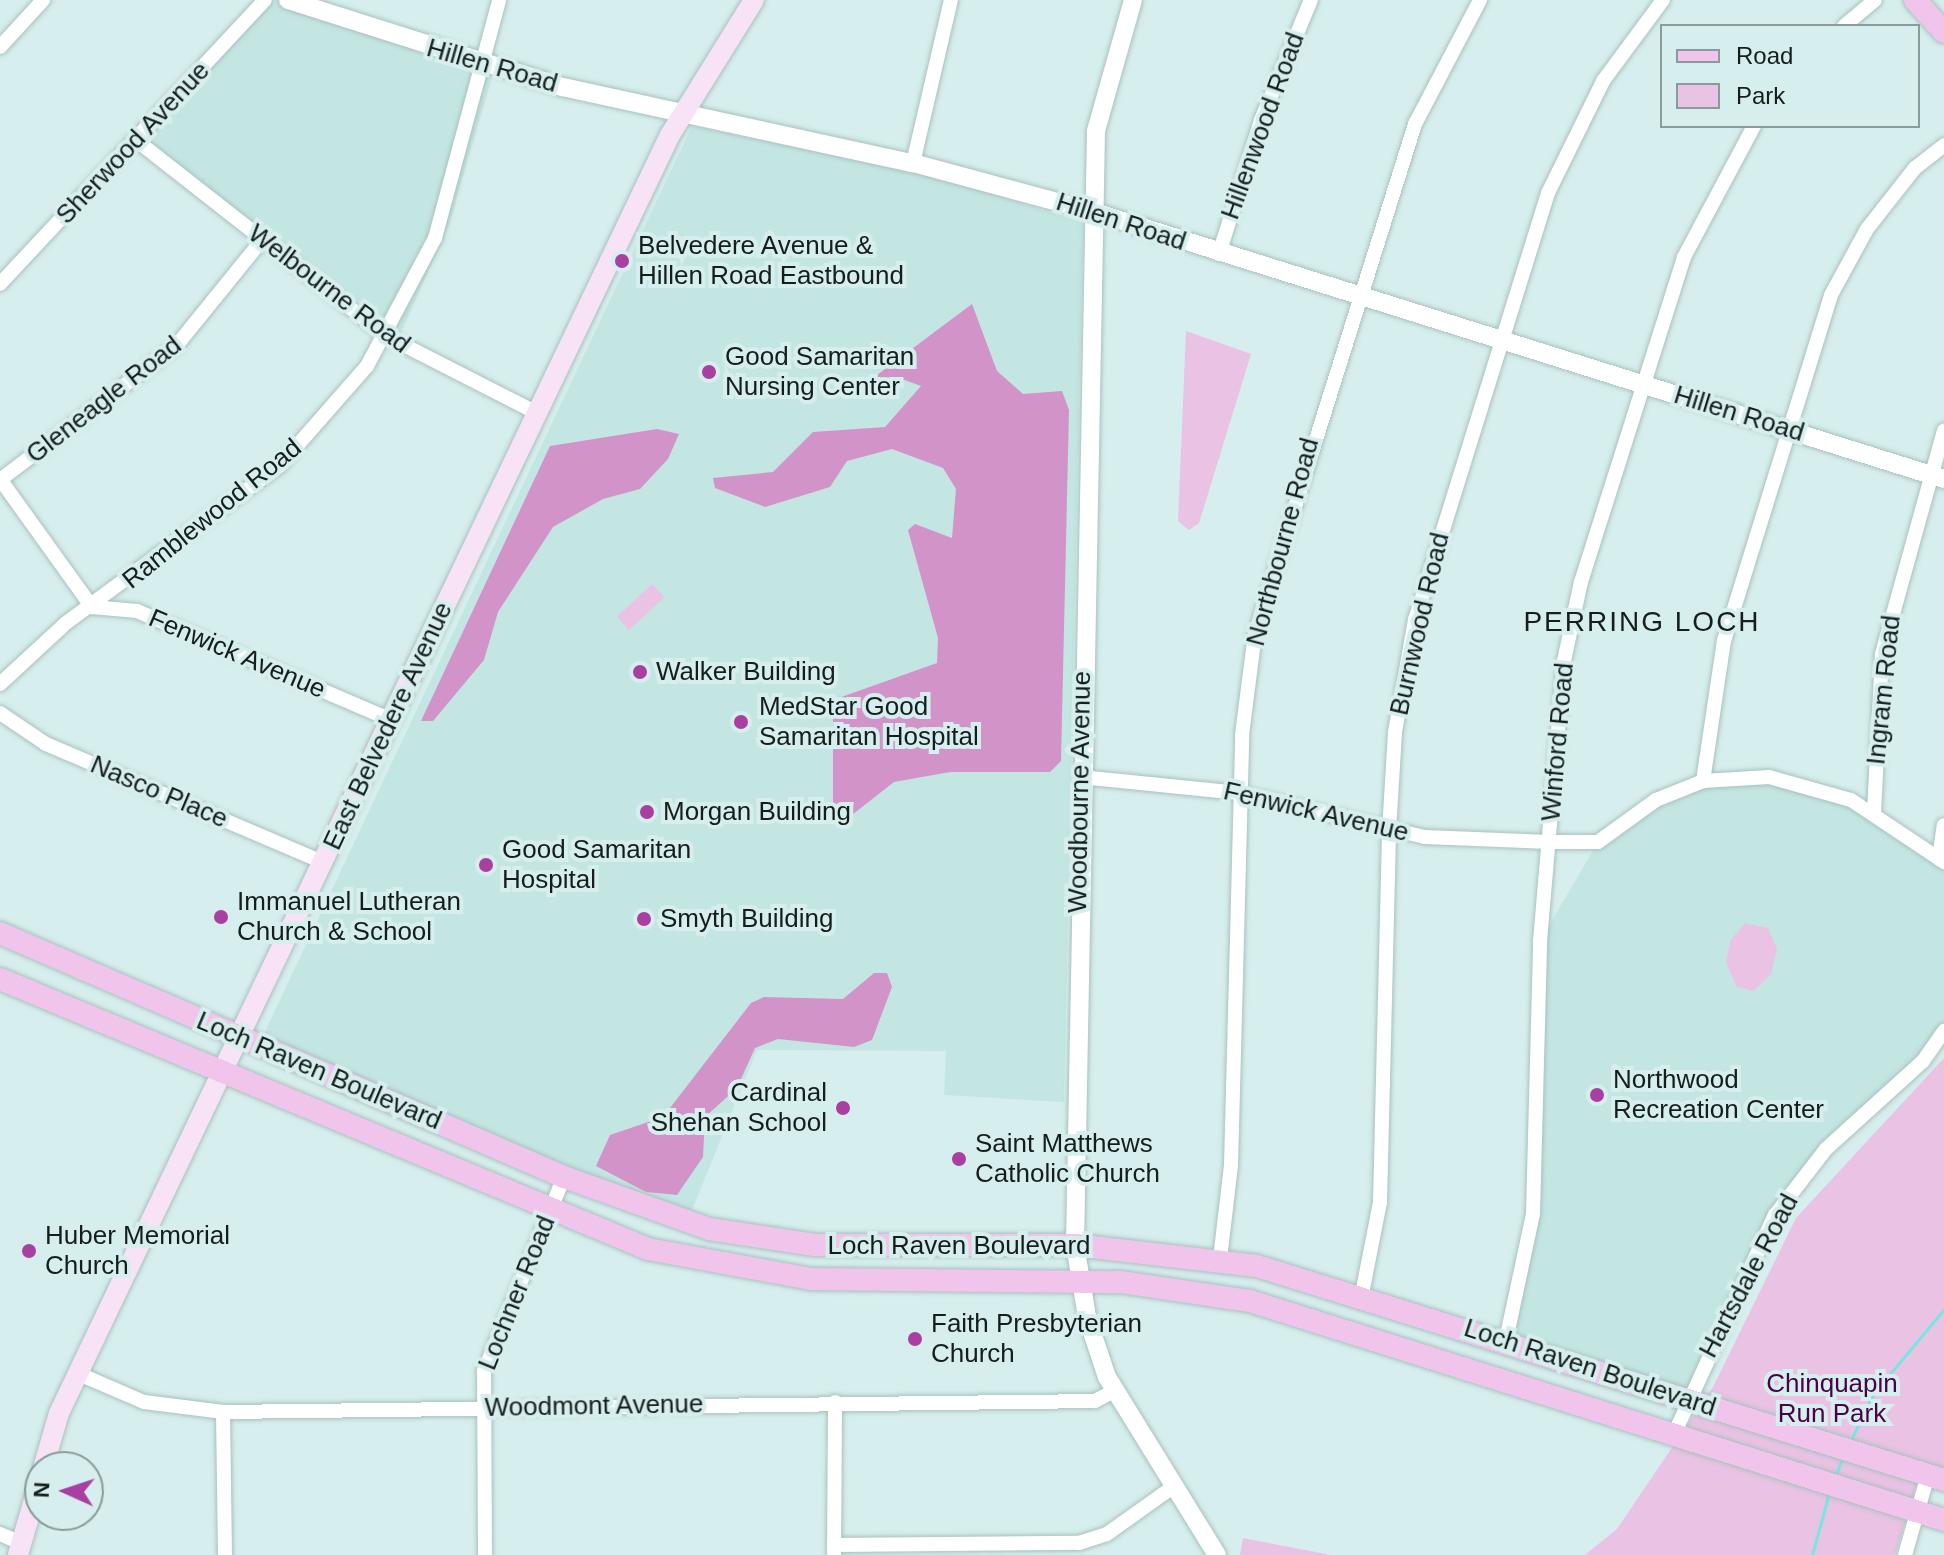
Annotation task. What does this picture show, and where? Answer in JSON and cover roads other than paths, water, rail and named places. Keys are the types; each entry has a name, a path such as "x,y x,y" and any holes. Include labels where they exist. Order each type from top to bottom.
{"main road":[{"name":"East Belvedere Avenue","path":"12,1543 44,1450 79,1374 537,413 681,114 754,0"},
{"path":"1915,0 1944,32"},
{"name":"Loch Raven Boulevard","path":"0,933 564,1177 679,1220 781,1241 1075,1245 1220,1259 1257,1266 1362,1294 1768,1426 1936,1477"},
{"name":"Loch Raven Boulevard","path":"0,979 648,1249 774,1275 860,1282 1081,1280 1250,1301 1424,1351 1944,1520"},
{"path":"1250,1301 1257,1266"},
{"path":"1424,1351 1437,1318"}],"street":[{"path":"0,47 43,0"},
{"name":"Sherwood Avenue","path":"0,284 265,0"},
{"name":"Hillen Road","path":"288,0 483,65 681,114 913,163 1094,212 1219,254 1502,339 1938,477"},
{"name":"Ramblewood Road","path":"0,684 92,607 286,459 386,336 435,238 499,0"},
{"path":"913,163 951,0"},
{"name":"Woodbourne Avenue","path":"1133,0 1099,105 1094,212 1081,777 1075,1245 1081,1280 1114,1391 1217,1555"},
{"name":"Hillenwood Road","path":"1219,254 1261,120 1311,0"},
{"name":"Northbourne Road","path":"1220,1259 1231,1166 1239,793 1262,600 1415,124 1480,0"},
{"name":"Burnwood Road","path":"1362,1294 1380,1202 1389,831 1395,732 1415,620 1502,339 1572,139 1603,81 1663,0"},
{"path":"1846,24 1875,0"},
{"name":"Winford Road","path":"1506,1340 1532,1226 1550,842 1564,661 1581,582 1695,232 1753,128"},
{"name":"Welbourne Road","path":"136,140 386,336 537,413"},
{"path":"1703,781 1724,641 1843,269 1895,192 1944,145"},
{"name":"Gleneagle Road","path":"0,480 177,345 262,240"},
{"name":"Ingram Road","path":"1874,813 1882,654 1938,477 1944,430"},
{"path":"0,480 92,607"},
{"name":"Fenwick Avenue","path":"92,607 137,611 391,720"},
{"name":"Nasco Place","path":"0,713 46,744 323,862"},
{"name":"Fenwick Avenue","path":"1081,777 1239,793 1389,831 1550,842 1598,842 1656,800 1703,781 1786,779 1874,813 1941,861"},
{"path":"1941,861 1944,825"},
{"name":"Hartsdale Road","path":"1675,1432 1686,1398 1762,1238 1795,1186 1827,1147 1923,1061 1944,1031"},
{"name":"Lochner Road","path":"485,1555 481,1408 486,1360 564,1177"},
{"name":"Woodmont Avenue","path":"79,1374 144,1402 223,1412 1095,1401 1114,1391"},
{"path":"835,1402 834,1550 1079,1543 1107,1534 1173,1487"},
{"path":"223,1412 225,1555"},
{"path":"1905,1555 1916,1511 1936,1477"}],"waterway":[{"path":"1850,1442 1873,1394 1944,1309"},
{"path":"1835,1475 1844,1456"},
{"path":"1812,1555 1829,1493"}],"place":[{"name":"Belvedere Avenue & Hillen Road Eastbound","path":"622,261"},
{"name":"Good Samaritan Nursing Center","path":"709,372"},
{"name":"Walker Building","path":"640,672"},
{"name":"MedStar Good Samaritan Hospital","path":"741,722"},
{"name":"Morgan Building","path":"647,812"},
{"name":"Good Samaritan Hospital","path":"486,865"},
{"name":"Immanuel Lutheran Church & School","path":"221,917"},
{"name":"Smyth Building","path":"644,919"},
{"name":"Northwood Recreation Center","path":"1597,1095"},
{"name":"Cardinal Shehan School","path":"843,1108"},
{"name":"Saint Matthews Catholic Church","path":"959,1159"},
{"name":"Huber Memorial Church","path":"29,1251"},
{"name":"Faith Presbyterian Church","path":"915,1339"}],"district":[{"name":"PERRING LOCH","path":"1642,622"}],"park label":[{"name":"Chinquapin Run Park","path":"1832,1399"}]}
